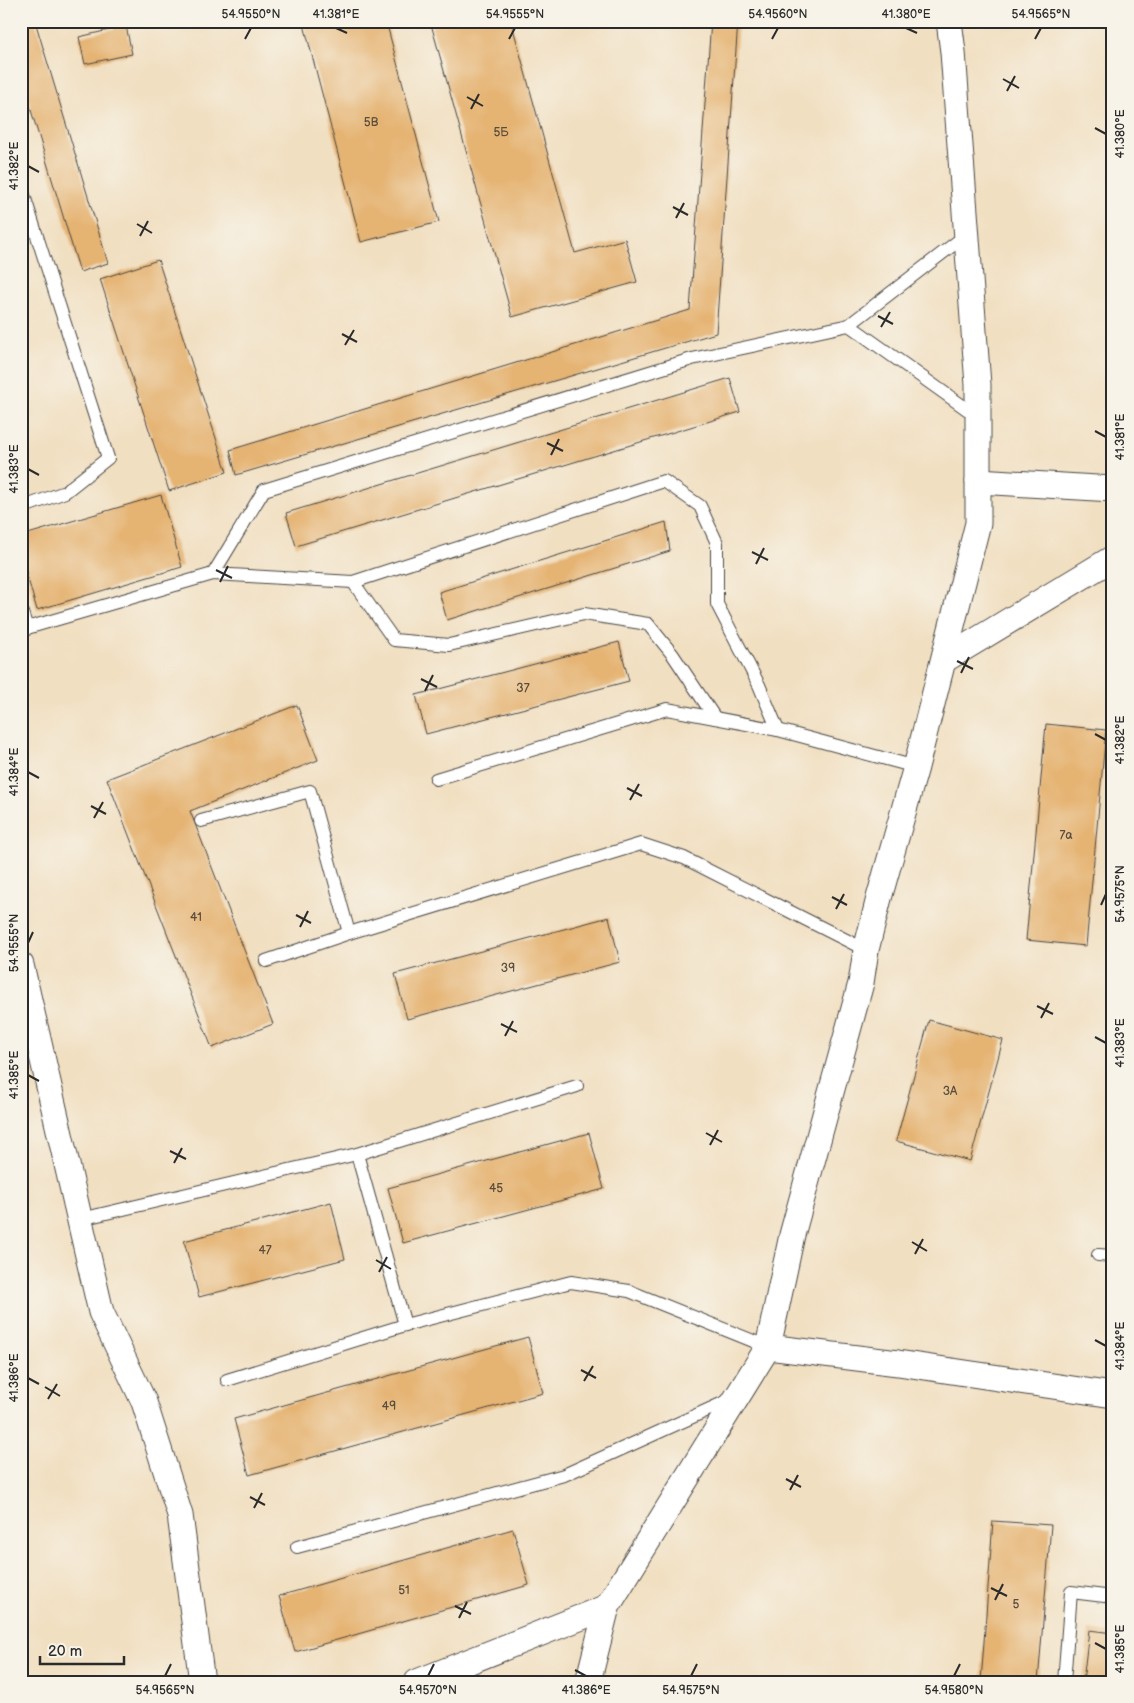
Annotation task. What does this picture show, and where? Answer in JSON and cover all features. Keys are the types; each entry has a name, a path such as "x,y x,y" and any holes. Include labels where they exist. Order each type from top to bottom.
{"street":[{"path":"588,1682 607,1607 768,1347 792,1235 861,983 866,950 879,898 916,767 978,523 978,385 953,52 949,21"},
{"path":"978,481 1113,489"},
{"path":"944,660 1113,558"},
{"path":"21,966 102,1312 144,1402 180,1515 202,1682"},
{"path":"768,1347 898,1362 1113,1395"},
{"path":"417,1682 607,1607"}],"lane":[{"path":"21,186 108,458 65,492 21,508"},
{"path":"213,574 264,490 692,359 849,325 966,235"},
{"path":"849,325 978,417"},
{"path":"21,610 24,632 213,574 353,582 664,482 700,506 717,544 717,604 759,685 778,730"},
{"path":"353,582 394,640 449,644 584,614 648,624 673,655 715,718"},
{"path":"436,779 667,709 778,730 916,767"},
{"path":"201,822 310,791 349,932"},
{"path":"266,961 349,932 641,844 684,858 866,950"},
{"path":"81,1219 357,1154 577,1086"},
{"path":"357,1154 405,1325"},
{"path":"1098,1255 1113,1256"},
{"path":"227,1380 405,1325 571,1282 630,1291 768,1347"},
{"path":"297,1547 564,1475 738,1396"},
{"path":"1064,1682 1071,1592 1113,1597"}],"building":[{"path":"21,21 35,21 108,263 80,272 21,77"},
{"path":"303,21 386,21 439,222 361,242"},
{"path":"441,21 511,21 575,253 625,239 637,282 512,317 431,24"},
{"path":"711,21 738,21 716,333 236,475 230,450 690,310"},
{"path":"126,26 132,54 85,64 79,37"},
{"path":"158,260 227,472 169,491 100,279"},
{"path":"730,378 740,412 296,546 286,513"},
{"path":"161,495 182,567 37,610 21,555 21,536"},
{"path":"666,522 670,551 447,620 439,592"},
{"path":"619,642 629,681 426,734 416,695"},
{"path":"297,705 318,760 190,811 273,1024 212,1048 107,779"},
{"path":"1046,724 1106,730 1086,946 1026,940"},
{"path":"609,917 620,962 407,1019 395,974"},
{"path":"929,1020 1003,1040 970,1161 896,1141"},
{"path":"589,1133 604,1189 403,1243 388,1188"},
{"path":"331,1202 345,1259 199,1297 184,1241"},
{"path":"528,1337 543,1393 249,1475 234,1419"},
{"path":"993,1521 1051,1525 1038,1682 981,1682"},
{"path":"513,1529 529,1585 295,1652 279,1596"},
{"path":"1089,1630 1113,1633 1113,1682 1083,1682"}]}
